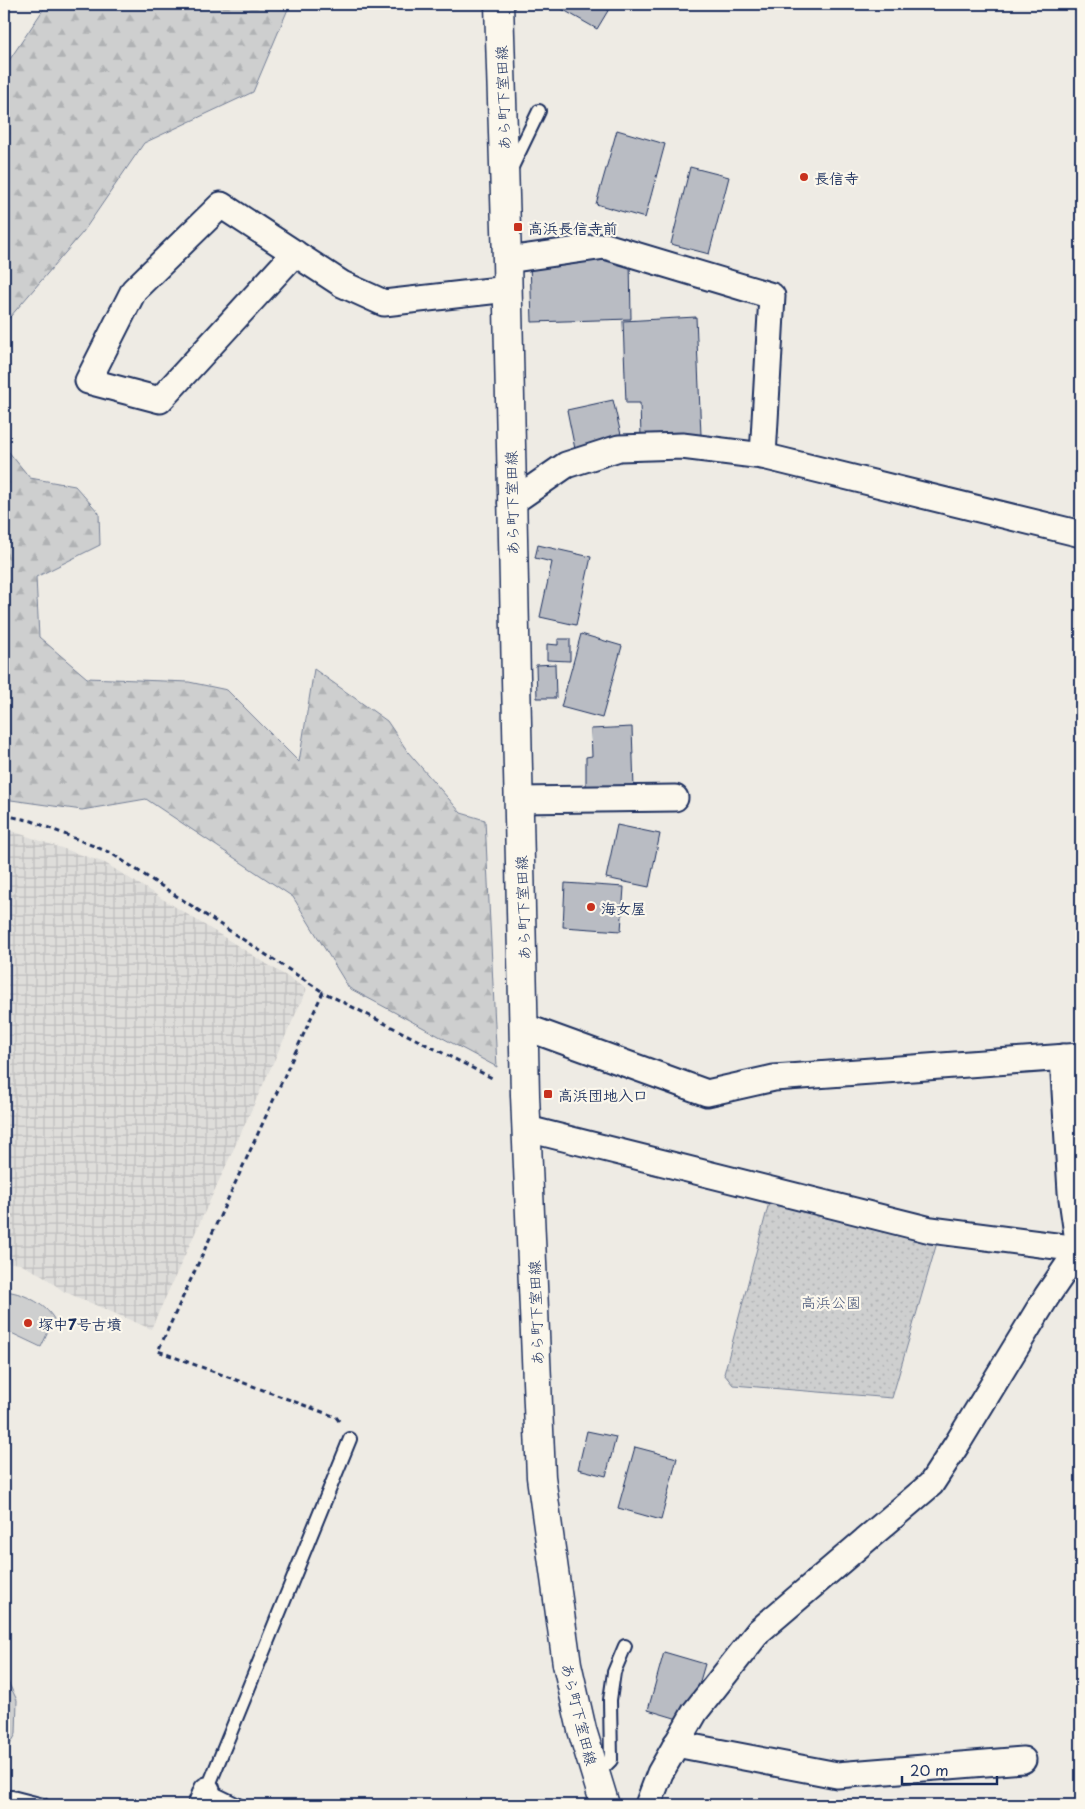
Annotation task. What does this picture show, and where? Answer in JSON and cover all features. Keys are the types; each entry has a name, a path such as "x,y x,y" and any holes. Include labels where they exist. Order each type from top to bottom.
{"main road":[{"name":"あら町下室田線","path":"499,4 508,289 511,503 526,1095 541,1477 567,1664 582,1730 605,1805"}],"street":[{"path":"295,253 160,400 88,381 134,290 221,205 295,253 342,284 384,303 508,289"},
{"path":"507,260 604,246 772,296 764,456"},
{"path":"511,503 566,465 619,448 682,446 764,456 1081,534"},
{"path":"519,800 675,798"},
{"path":"525,1027 707,1093 774,1078 1072,1056 1071,1192 1080,1256 1046,1296 931,1484 759,1631 695,1712 660,1773 648,1805"},
{"path":"528,1129 931,1230 1080,1256"},
{"path":"676,1744 837,1775 1023,1760"}],"lane":[{"path":"505,183 539,111"},
{"path":"238,1805 204,1798 350,1439"},
{"path":"596,1775 611,1760 610,1700 614,1672 625,1646"},
{"path":"4,1798 12,1797 43,1805"}],"path":[{"path":"4,815 32,820 111,853 323,992 526,1095"},
{"path":"323,992 158,1351 336,1417 350,1439"}],"shaded area":[{"path":"4,810 9,830 105,863 307,989 151,1329 63,1291 42,1275 20,1264 4,1262"}],"green space":[{"path":"47,4 297,4 288,9 253,92 144,143 83,232 4,324 4,68"},
{"path":"4,446 30,478 75,486 99,513 100,545 36,577 39,637 87,678 189,682 227,690 299,762 314,669 387,721 408,752 461,813 485,820 497,1067 349,988 293,897 146,799 82,810 4,799"},
{"name":"高浜公園","path":"771,1195 938,1239 892,1398 733,1385 724,1374"},
{"name":"塚中7号古墳","path":"4,1291 32,1299 45,1308 54,1319 41,1347 5,1330"},
{"path":"4,1674 17,1700 16,1734 4,1756"}],"building":[{"path":"553,4 612,4 597,29"},
{"path":"617,130 665,144 645,218 596,204"},
{"path":"690,167 729,177 709,254 671,244"},
{"path":"630,259 631,319 532,322 530,262"},
{"path":"696,317 701,435 641,437 640,403 626,403 623,321"},
{"path":"613,400 622,439 575,449 567,410"},
{"path":"538,545 591,557 576,625 540,617 552,562 535,558"},
{"path":"581,634 622,646 602,718 561,707"},
{"path":"558,639 570,639 570,661 547,660 547,644 558,645"},
{"path":"555,664 556,698 537,698 536,665"},
{"path":"632,727 634,789 586,790 586,757 592,756 591,729"},
{"path":"617,825 660,834 649,887 606,878"},
{"path":"565,883 624,887 621,931 563,927"},
{"path":"587,1431 616,1437 606,1476 578,1469"},
{"path":"635,1447 677,1458 661,1520 618,1508"},
{"path":"664,1652 705,1664 688,1722 648,1710"}],"place":[{"name":"長信寺","path":"804,177"},
{"name":"高浜長信寺前","path":"518,227"},
{"name":"海女屋","path":"591,907"},
{"name":"高浜団地入口","path":"548,1094"},
{"name":"塚中7号古墳","path":"28,1323"}]}
